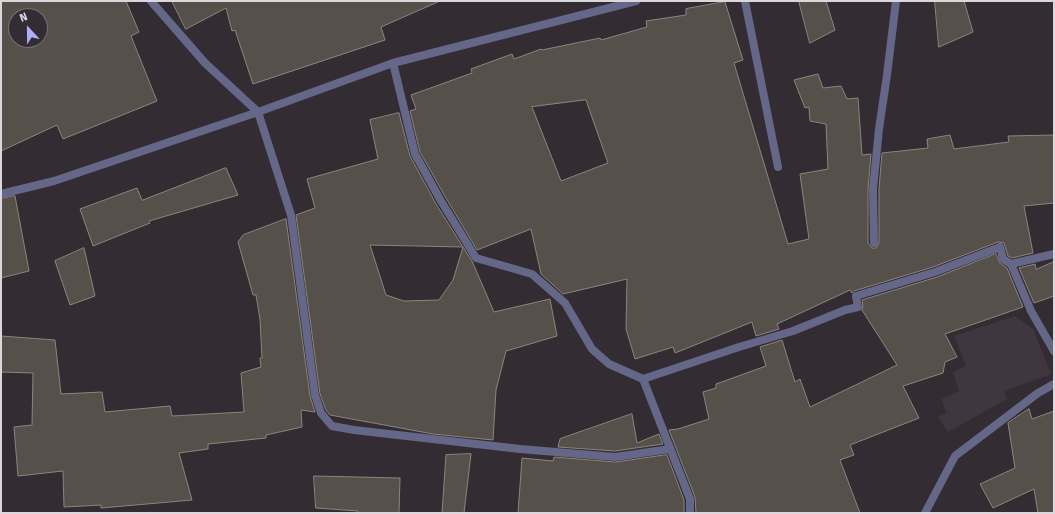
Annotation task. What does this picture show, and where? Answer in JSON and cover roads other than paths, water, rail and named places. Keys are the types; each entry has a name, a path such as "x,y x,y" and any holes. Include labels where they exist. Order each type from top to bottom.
{"street":[{"path":"151,1 204,63 258,112 291,215 315,395 322,413 332,426 354,430 520,449 615,457 670,449"},
{"path":"1,194 54,180 258,112 393,63 636,1"},
{"path":"746,1 778,167"},
{"path":"874,243 873,189 879,129 896,1"},
{"path":"393,63 415,154 476,258 532,274 565,303 592,349 609,364 643,379 739,347 793,331 845,310 858,307 856,296 941,269 1000,247 1003,259 1011,264 1031,311 1054,351"},
{"path":"1011,264 1054,254"},
{"path":"643,379 690,499 690,513"},
{"path":"925,513 955,456 1038,393 1054,384"}]}
